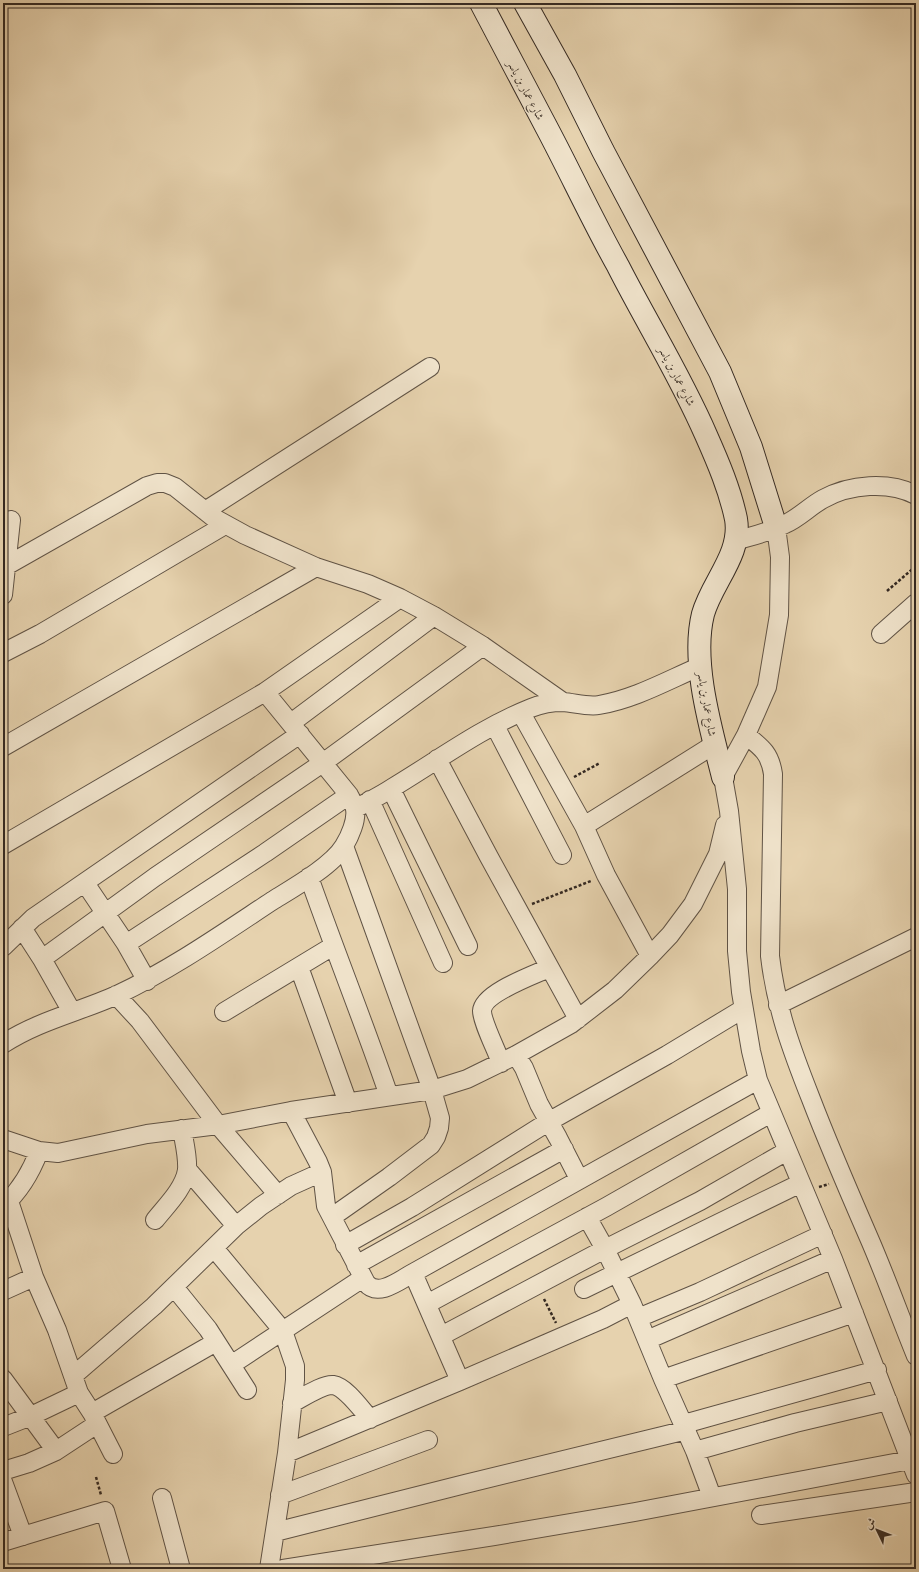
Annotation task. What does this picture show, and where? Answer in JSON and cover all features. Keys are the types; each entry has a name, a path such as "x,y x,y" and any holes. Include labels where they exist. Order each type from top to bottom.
{"street":[{"name":"شارع عمار بن ياسر","path":"480,3 550,134 617,266 691,400 719,463 732,502 736,523 743,539 730,558 704,614 699,643 707,711 723,777"},
{"path":"283,1569 494,1536 712,1497 913,1468 877,1370 833,1259 758,1080 743,1009 737,951 737,889 729,810 723,777 746,735 767,687 778,621 780,557 773,529 751,447 720,372 603,151 565,75 525,3"},
{"path":"205,511 430,366"},
{"path":"6,566 147,486 157,483 165,483 175,487 225,525 316,567 368,584 400,598 434,616 483,646 563,702"},
{"path":"743,539 773,529 792,520 824,498 855,488 891,487 916,495"},
{"path":"3,595 11,520"},
{"path":"3,652 40,634 225,525"},
{"path":"3,747 316,567"},
{"path":"3,846 265,692 400,598"},
{"path":"881,634 916,604"},
{"path":"3,947 33,918 85,883 295,729 434,616"},
{"path":"42,959 106,912 324,762 483,646"},
{"path":"126,944 265,853 358,801 391,789 438,759 495,726 521,713 546,704 563,702 598,705 612,702 627,698 701,666"},
{"path":"265,692 358,801 443,963"},
{"path":"521,713 584,826 606,875 650,956"},
{"path":"495,726 562,855"},
{"path":"746,735 767,753 772,762 770,956 773,985 778,1005 792,1051 833,1157 873,1247 916,1356"},
{"path":"584,826 715,744"},
{"path":"438,759 517,910 578,1019"},
{"path":"391,789 468,946"},
{"path":"3,1044 35,1027 72,1012 92,1006 146,980 209,942 309,877 338,854 344,846 354,824 358,801"},
{"path":"3,1139 39,1151 58,1153 147,1134 218,1125 291,1111 432,1090 467,1079 509,1059 571,1024 615,990 650,956 670,935 693,904 718,854 729,810"},
{"path":"332,1217 383,1182 431,1145 438,1132 440,1118 432,1090 344,846"},
{"path":"309,877 333,946 370,1039 389,1096"},
{"path":"85,883 106,912 146,980"},
{"path":"22,928 42,959 72,1012"},
{"path":"778,1005 916,937"},
{"path":"224,1012 333,946"},
{"path":"299,967 348,1103"},
{"path":"550,968 497,993 488,999 483,1005 482,1012 484,1021 509,1059 524,1068 539,1104 579,1179"},
{"path":"116,995 140,1021 218,1125 278,1195"},
{"path":"345,1245 412,1207 548,1122 690,1042 743,1009"},
{"path":"291,1111 322,1172 326,1206 345,1245 369,1287 377,1289 389,1286 413,1273 758,1080"},
{"path":"427,1304 587,1217 771,1113"},
{"path":"155,1220 178,1191 184,1180 187,1169 182,1129"},
{"path":"231,1365 283,1331 360,1271 564,1149"},
{"path":"39,1151 26,1179 6,1203 79,1393 95,1418 113,1454"},
{"path":"441,1336 605,1249 700,1201 787,1151"},
{"path":"187,1169 236,1226"},
{"path":"73,1376 120,1338 236,1226 292,1186 322,1172"},
{"path":"584,1289 801,1183"},
{"path":"587,1217 605,1249 635,1311 695,1451 712,1497"},
{"path":"287,1453 460,1381 603,1319 700,1292 823,1234"},
{"path":"214,1248 283,1331 295,1366 287,1453 269,1569"},
{"path":"647,1340 833,1259"},
{"path":"413,1273 460,1381"},
{"path":"3,1291 34,1277"},
{"path":"174,1287 208,1329 248,1390"},
{"path":"663,1379 854,1313"},
{"path":"3,1472 29,1463 56,1451 95,1418 216,1342"},
{"path":"275,1532 685,1427 877,1370"},
{"path":"3,1379 56,1451"},
{"path":"292,1403 324,1387 332,1385 339,1387 346,1393 370,1419"},
{"path":"3,1427 31,1416 79,1393"},
{"path":"695,1451 795,1423 888,1401"},
{"path":"280,1495 428,1440"},
{"path":"3,1482 23,1536"},
{"path":"762,1515 916,1492"},
{"path":"162,1498 181,1569"},
{"path":"3,1542 105,1511 122,1569"}],"path":[{"path":"887,591 916,566"},
{"path":"560,784 600,763"},
{"path":"517,910 574,887"},
{"path":"96,1477 105,1511"}]}
